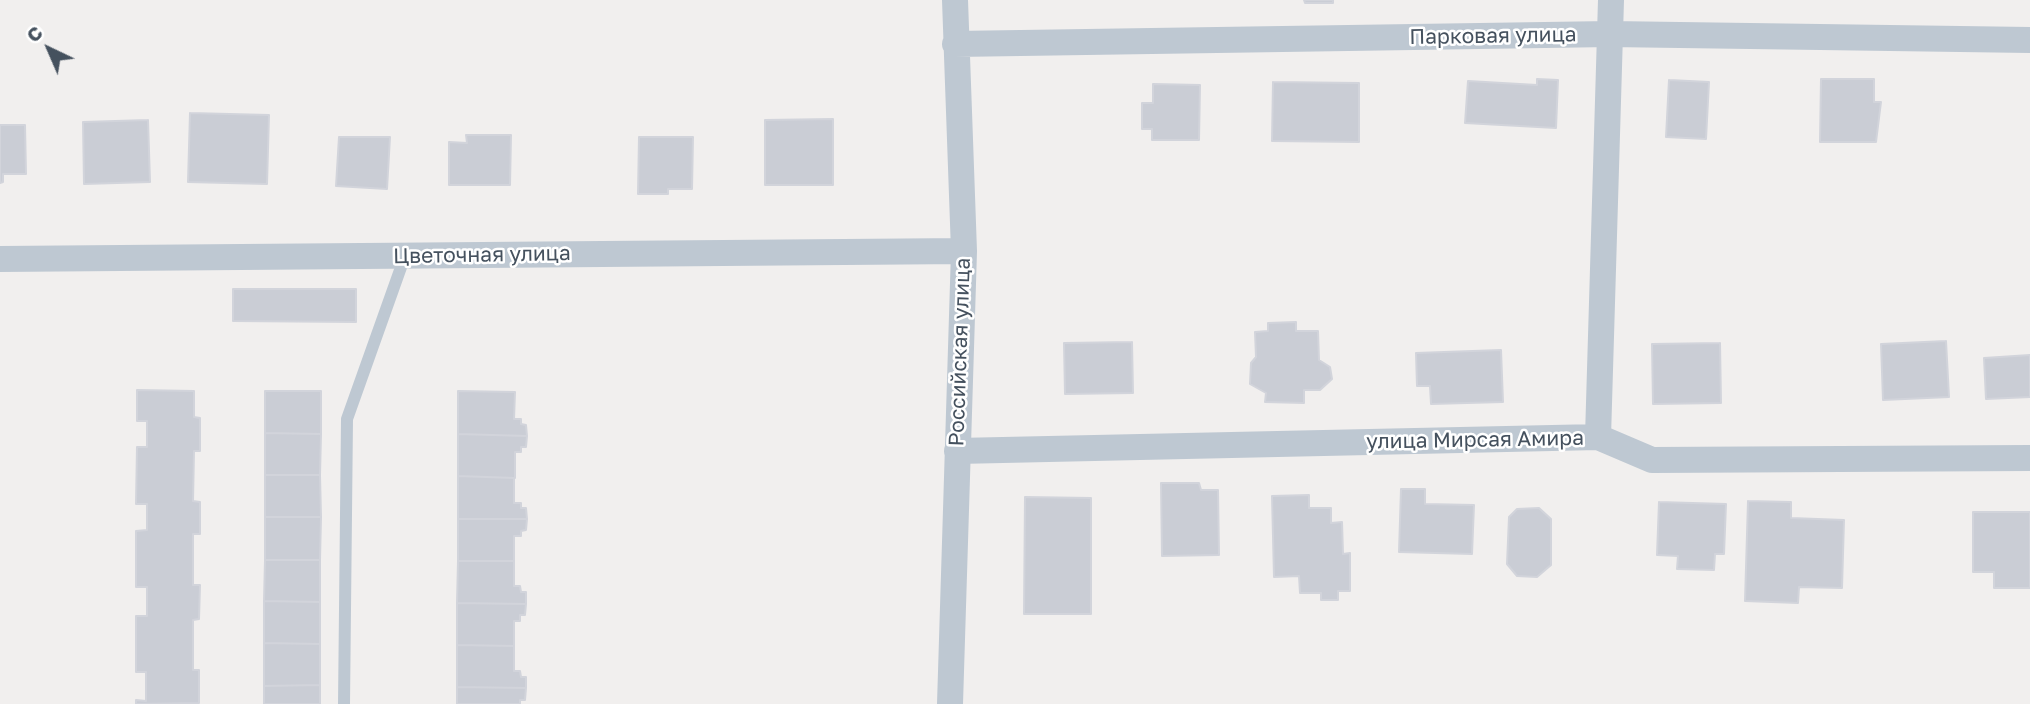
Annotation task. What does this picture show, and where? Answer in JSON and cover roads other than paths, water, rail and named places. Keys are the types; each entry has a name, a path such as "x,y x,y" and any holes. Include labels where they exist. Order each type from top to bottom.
{"street":[{"name":"Российская улица","path":"950,704 964,251 955,0"},
{"path":"1598,437 1611,0"},
{"name":"Парковая улица","path":"955,44 1611,34 2030,40"},
{"name":"Цветочная улица","path":"0,259 964,251"},
{"name":"улица Мирсая Амира","path":"957,451 1598,437 1652,460 2030,458"}],"lane":[{"path":"344,704 347,419 405,256"}]}
